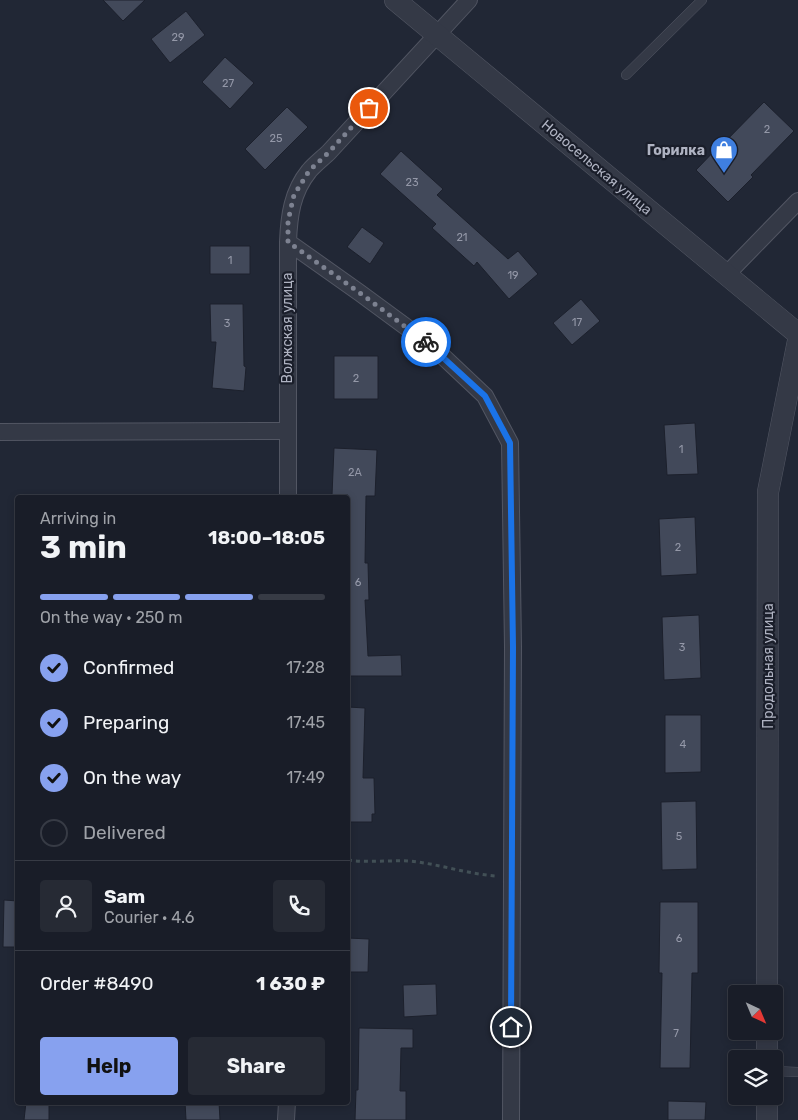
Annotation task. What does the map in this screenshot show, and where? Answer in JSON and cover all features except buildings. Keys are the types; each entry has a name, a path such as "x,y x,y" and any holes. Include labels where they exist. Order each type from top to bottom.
{"street":[{"name":"Новосельская улица","path":"395,0 798,334"},
{"name":"Волжская улица","path":"288,495 288,221 294,195 309,171 329,152 469,0"},
{"path":"727,274 798,201"},
{"path":"288,242 432,346 485,396 510,443 513,647 511,1120"},
{"name":"Продольная улица","path":"767,985 768,492 798,341"},
{"path":"0,432 287,431"},
{"path":"286,1120 287,1105"},
{"path":"767,1105 767,1120"}],"lane":[{"path":"626,75 702,0"},
{"path":"783,1072 798,1072"}],"path":[{"path":"350,860 410,861 446,866 487,875 512,877"}],"way so far":[{"path":"369,108 309,171 294,195 288,221 288,242 426,342"}],"place":[{"name":"Горилка","path":"724,174"}],"route":[{"path":"426,342 485,396 510,443 513,647 511,1027"}]}
